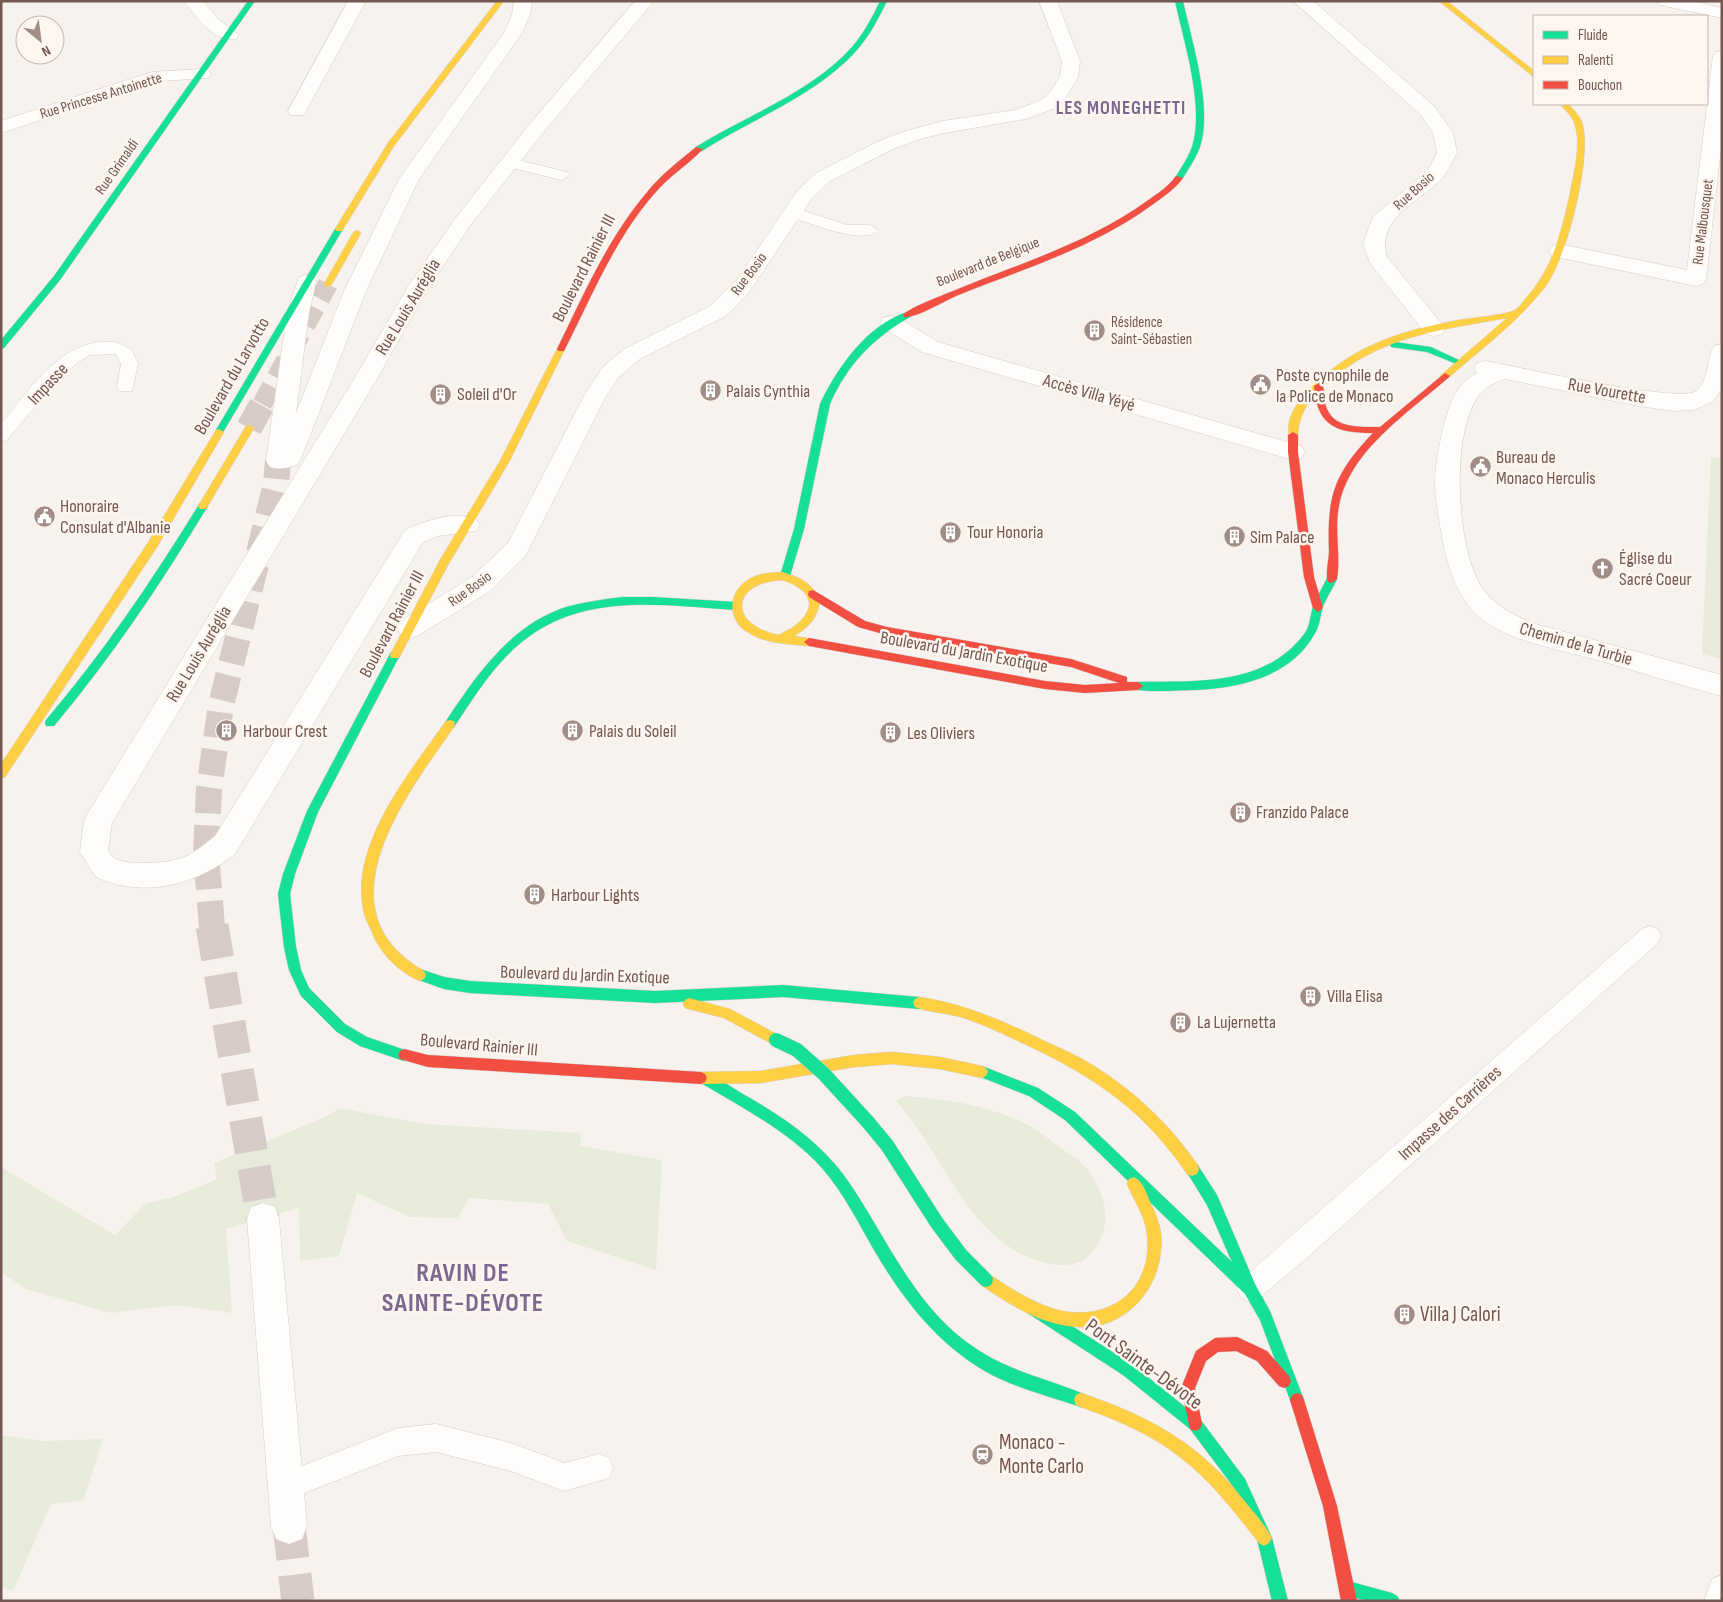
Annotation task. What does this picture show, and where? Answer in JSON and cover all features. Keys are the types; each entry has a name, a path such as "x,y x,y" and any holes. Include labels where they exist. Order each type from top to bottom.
{"main road":[{"name":"Rue Grimaldi","path":"1,346 57,278 230,35 252,1"},
{"name":"Boulevard du Larvotto","path":"1,774 154,544 306,282 391,145 501,1"},
{"path":"505,20 522,1"},
{"name":"Boulevard Rainier III","path":"884,1 870,30 839,63 815,80 679,163 655,184 634,210 617,238 504,462 444,563 313,810 289,874 284,894 295,970 305,992 341,1028 364,1042 428,1060 703,1078 747,1078 872,1059 919,1058 960,1066 1026,1090 1053,1103 1097,1139 1121,1164"},
{"name":"Boulevard de Belgique","path":"785,576 799,529 820,424 832,387 856,351 891,323 911,310 1106,230 1155,201 1180,178 1189,166 1198,145 1200,119 1179,1"},
{"path":"1442,1 1533,74"},
{"path":"1453,369 1531,299 1547,278 1558,251 1575,177 1580,144 1580,128 1573,114 1565,105"},
{"path":"328,284 361,223"},
{"path":"1318,608 1309,577 1293,452 1293,420 1299,406 1335,368 1397,336 1439,336 1513,314"},
{"path":"1439,336 1453,369"},
{"path":"1377,345 1414,344 1438,351 1453,369"},
{"name":"Boulevard du Jardin Exotique","path":"782,638 1068,689 1142,686 1194,689 1221,687 1248,680 1287,658 1303,643 1313,628 1318,608 1333,578 1331,530 1338,490 1346,473 1384,430 1453,369"},
{"path":"1318,386 1320,410 1326,418 1335,424 1356,430 1384,430"},
{"name":"Boulevard du Larvotto","path":"1,774 83,688 128,626 249,428"},
{"path":"768,576 785,576 797,579 807,586 813,594 816,606 812,618 800,630 782,638 756,633 745,626 738,617 736,606 741,592 752,582 768,576"},
{"name":"Boulevard du Jardin Exotique","path":"813,594 862,624 887,631 1072,663 1142,686"},
{"name":"Boulevard du Jardin Exotique","path":"736,606 617,602 587,607 558,616 532,628 508,649 455,716 395,806 374,849 365,886 366,901 371,920 379,939 405,968 442,984 470,988 656,997 783,991 936,1005 990,1020 1045,1046 1087,1069 1131,1102 1166,1135 1188,1162 1212,1200 1250,1289"},
{"path":"656,997 726,1013 797,1050 867,1121 887,1145 937,1223 961,1255 986,1280 1031,1307 1067,1319 1087,1320 1117,1314 1136,1298 1150,1271 1154,1251 1154,1236 1143,1202 1121,1164"},
{"path":"703,1078 773,1120 799,1138 825,1162 850,1193 878,1246 913,1298 934,1321 972,1354 1027,1384 1090,1402 1140,1426 1180,1449 1200,1463 1222,1484 1264,1538"},
{"path":"1121,1164 1250,1289 1265,1316 1296,1395 1330,1506 1350,1601"},
{"name":"Pont Sainte-Dévote","path":"1031,1307 1128,1370 1195,1424 1240,1484 1264,1538 1280,1601"},
{"path":"1195,1424 1188,1388 1201,1356 1215,1345 1237,1344 1262,1356 1296,1395"},
{"path":"1348,1589 1392,1601"}],"street":[{"path":"193,1 212,23 230,35"},
{"path":"297,110 357,1"},
{"path":"306,282 298,313 283,460 355,291 409,179 513,32 521,15 522,1"},
{"name":"Rue Louis Auréglia","path":"468,525 435,527 414,536 225,845 208,860 188,870 162,876 129,874 105,868 94,852 98,821 367,377 416,290 462,224 509,163 646,1"},
{"name":"Rue Bosio","path":"410,628 481,584 517,549 596,394 611,372 632,354 718,311 743,286 805,194 823,177 886,145 943,127 1019,115 1046,105 1056,98 1069,77 1070,61 1048,1"},
{"name":"Rue Bosio","path":"1302,1 1427,110 1443,133 1447,153 1436,173 1380,221 1373,243 1377,258 1439,336"},
{"path":"1666,1 1722,13"},
{"name":"Rue Malbousquet","path":"1558,251 1696,279 1722,60"},
{"name":"Rue Princesse Antoinette","path":"1,127 158,76 202,74"},
{"name":"Accès Villa Yéyé","path":"891,323 930,347 1293,452"},
{"name":"Rue Vourette","path":"1453,369 1501,372 1656,400 1693,402 1704,397 1716,380 1722,351"},
{"path":"1453,369 1461,409"},
{"name":"Chemin de la Turbie","path":"1501,372 1476,384 1461,409 1452,435 1447,472 1452,533 1464,579 1481,604 1502,621 1524,631 1596,649 1669,672 1722,686"},
{"path":"263,1219 289,1526"}],"lane":[{"path":"509,163 562,175"},
{"path":"792,212 846,230 870,230"},
{"name":"Impasse","path":"1,436 66,362 82,352 106,347 120,348 128,354 131,365 126,387"},
{"name":"Impasse des Carrières","path":"1250,1289 1292,1254 1650,936"},
{"path":"286,1486 398,1442 436,1438 511,1457 564,1477 599,1468"},
{"path":"1718,1601 1722,1588"}],"green space":[{"path":"1711,457 1722,459 1722,659 1702,654"},
{"path":"906,1096 938,1099 1000,1113 1034,1128 1078,1160 1093,1178 1105,1209 1104,1230 1094,1249 1085,1259 1076,1263 1057,1265 1019,1253 993,1234 963,1198 911,1119 896,1101"},
{"path":"340,1108 424,1124 580,1133 581,1146 662,1160 656,1270 567,1241 548,1204 470,1198 457,1218 410,1217 357,1193 339,1256 300,1261 299,1208 226,1229 232,1313 176,1305 111,1313 26,1289 1,1272 1,1167 115,1235 146,1203 171,1198 217,1179 214,1163 321,1119"},
{"path":"1,1435 41,1441 103,1439 83,1501 51,1504 13,1591 1,1587"}],"tunnel":[{"path":"262,404 328,284"},
{"path":"249,428 263,403"},
{"path":"212,927 206,853 209,789 221,705 276,484 278,461"},
{"path":"212,926 263,1219"},
{"path":"289,1526 298,1601"}],"traffic: fast":[{"path":"1,346 57,278 252,1"},
{"path":"699,149 814,82 835,66 854,49 870,28 884,1"},
{"path":"1179,1 1195,75 1200,116 1196,147 1179,178"},
{"path":"219,432 339,229"},
{"path":"785,576 799,529 825,404 832,389 848,363 868,341 907,315"},
{"path":"1394,345 1428,349 1459,362"},
{"path":"50,723 72,698 112,645 168,563 203,506"},
{"path":"1138,686 1185,686 1231,682 1254,676 1274,667 1293,654 1311,632 1318,607 1332,579"},
{"path":"450,724 482,678 509,647 542,622 568,611 595,604 623,601 681,602 736,606"},
{"path":"395,655 313,811 289,874 284,894 290,947 295,970 305,992 341,1028 364,1042 404,1055"},
{"path":"420,975 444,983 470,987 655,997 783,991 919,1003"},
{"path":"776,1040 797,1050 824,1074 867,1121 887,1145 937,1223 961,1255 986,1280"},
{"path":"982,1072 1033,1092 1070,1116 1250,1289"},
{"path":"705,1079 784,1127 826,1163 851,1197 907,1290 948,1336 980,1360 1008,1375 1081,1400"},
{"path":"1192,1169 1212,1200 1250,1289 1265,1316 1297,1400"},
{"path":"1031,1307 1128,1370 1195,1424 1240,1484 1264,1538 1280,1601"},
{"path":"1348,1589 1392,1601"}],"traffic: slow":[{"path":"339,229 391,145 501,1"},
{"path":"1442,1 1533,74"},
{"path":"1445,376 1523,307 1544,283 1551,270 1565,230 1580,159 1581,140 1579,126 1575,117 1565,105"},
{"path":"328,284 357,233"},
{"path":"1293,435 1296,413 1302,403 1338,368 1360,354 1408,334 1513,314"},
{"path":"395,655 444,563 504,462 561,349"},
{"path":"203,506 249,428"},
{"path":"1,774 153,544 219,432"},
{"path":"782,638 802,626 813,612 815,599 808,588 796,580 782,576 766,577 751,583 740,595 736,606 739,617 745,625 770,637 809,642"},
{"path":"420,975 408,968 397,958 379,936 369,909 368,881 374,853 385,825 400,797 450,724"},
{"path":"919,1003 950,1008 980,1018 1082,1066 1117,1090 1145,1114 1171,1140 1192,1169"},
{"path":"689,1004 726,1013 776,1040"},
{"path":"701,1078 761,1077 854,1061 892,1058 940,1063 982,1072"},
{"path":"986,1280 1030,1307 1067,1319 1097,1319 1113,1314 1126,1306 1137,1295 1145,1282 1151,1267 1154,1251 1154,1234 1151,1221 1134,1184"},
{"path":"1081,1400 1115,1412 1148,1428 1195,1458 1223,1486 1264,1538"}],"traffic: jam":[{"path":"561,349 617,239 634,214 652,191 674,169 699,149"},
{"path":"907,315 1103,232 1132,215 1170,187 1179,178"},
{"path":"1332,579 1334,563 1334,506 1340,486 1350,467 1378,434 1445,376"},
{"path":"1319,386 1320,401 1329,420 1347,428 1384,430"},
{"path":"1293,435 1293,452 1309,577 1318,608"},
{"path":"813,594 862,624 887,631 1071,663 1123,680"},
{"path":"809,642 1045,685 1085,689 1138,686"},
{"path":"404,1055 428,1061 701,1078"},
{"path":"1195,1424 1188,1388 1201,1356 1215,1345 1237,1344 1262,1356 1284,1381"},
{"path":"1297,1400 1330,1506 1349,1601"}],"place":[{"name":"Résidence Saint-Sébastien","path":"1095,331"},
{"name":"Poste cynophile de la Police de Monaco","path":"1260,385"},
{"name":"Palais Cynthia","path":"710,391"},
{"name":"Soleil d'Or","path":"441,394"},
{"name":"Bureau de Monaco Herculis","path":"1480,467"},
{"name":"Honoraire Consulat d'Albanie","path":"44,516"},
{"name":"Tour Honoria","path":"951,532"},
{"name":"Sim Palace","path":"1234,537"},
{"name":"Église du Sacré Coeur","path":"1603,568"},
{"name":"Harbour Crest","path":"227,731"},
{"name":"Palais du Soleil","path":"573,731"},
{"name":"Les Oliviers","path":"891,733"},
{"name":"Franzido Palace","path":"1240,812"},
{"name":"Harbour Lights","path":"535,895"},
{"name":"Villa Elisa","path":"1311,996"},
{"name":"La Lujernetta","path":"1181,1022"},
{"name":"Villa J Calori","path":"1404,1314"},
{"name":"Monaco - Monte Carlo","path":"983,1454"}],"district":[{"name":"LES MONEGHETTI","path":"1121,108"},
{"name":"RAVIN DE SAINTE-DÉVOTE","path":"463,1288"}]}
